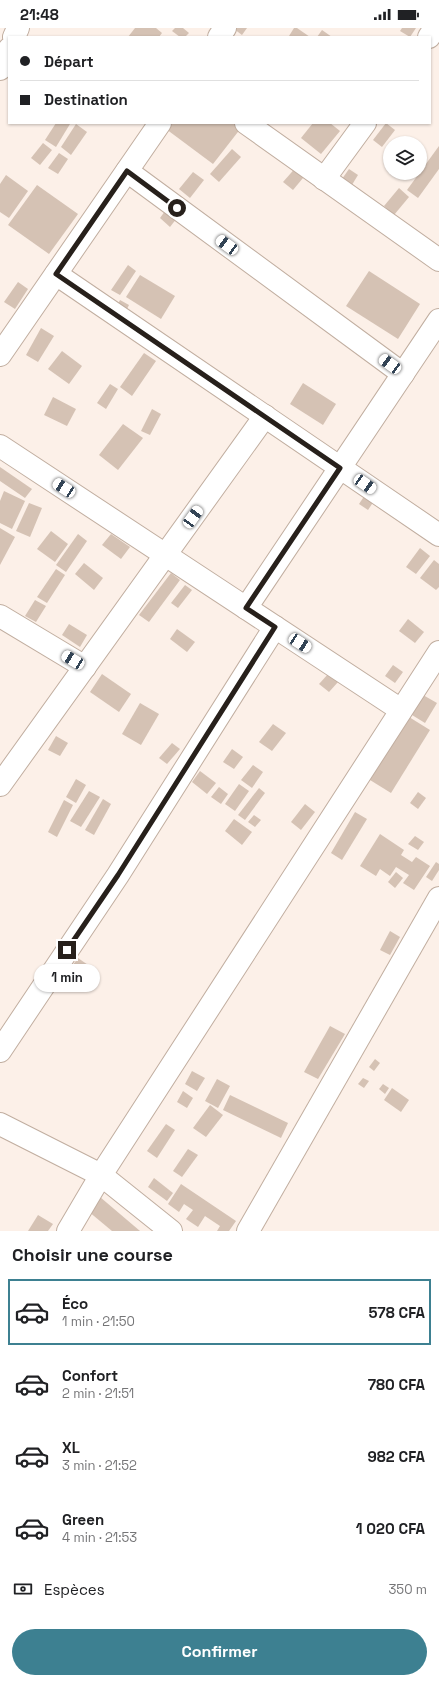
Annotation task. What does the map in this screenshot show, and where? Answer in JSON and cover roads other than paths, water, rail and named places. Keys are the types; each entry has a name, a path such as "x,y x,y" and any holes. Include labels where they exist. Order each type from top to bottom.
{"street":[{"path":"0,69 8,51"},
{"path":"0,355 159,124"},
{"path":"247,124 439,260"},
{"path":"324,179 364,124"},
{"path":"127,171 403,374"},
{"path":"56,274 439,535"},
{"path":"246,608 439,320"},
{"path":"0,785 265,416"},
{"path":"0,446 401,710"},
{"path":"0,616 85,667"},
{"path":"0,1051 118,875 275,627"},
{"path":"68,1231 101,1175 439,652"},
{"path":"248,1231 439,898"},
{"path":"0,1124 101,1175 171,1231"}]}
